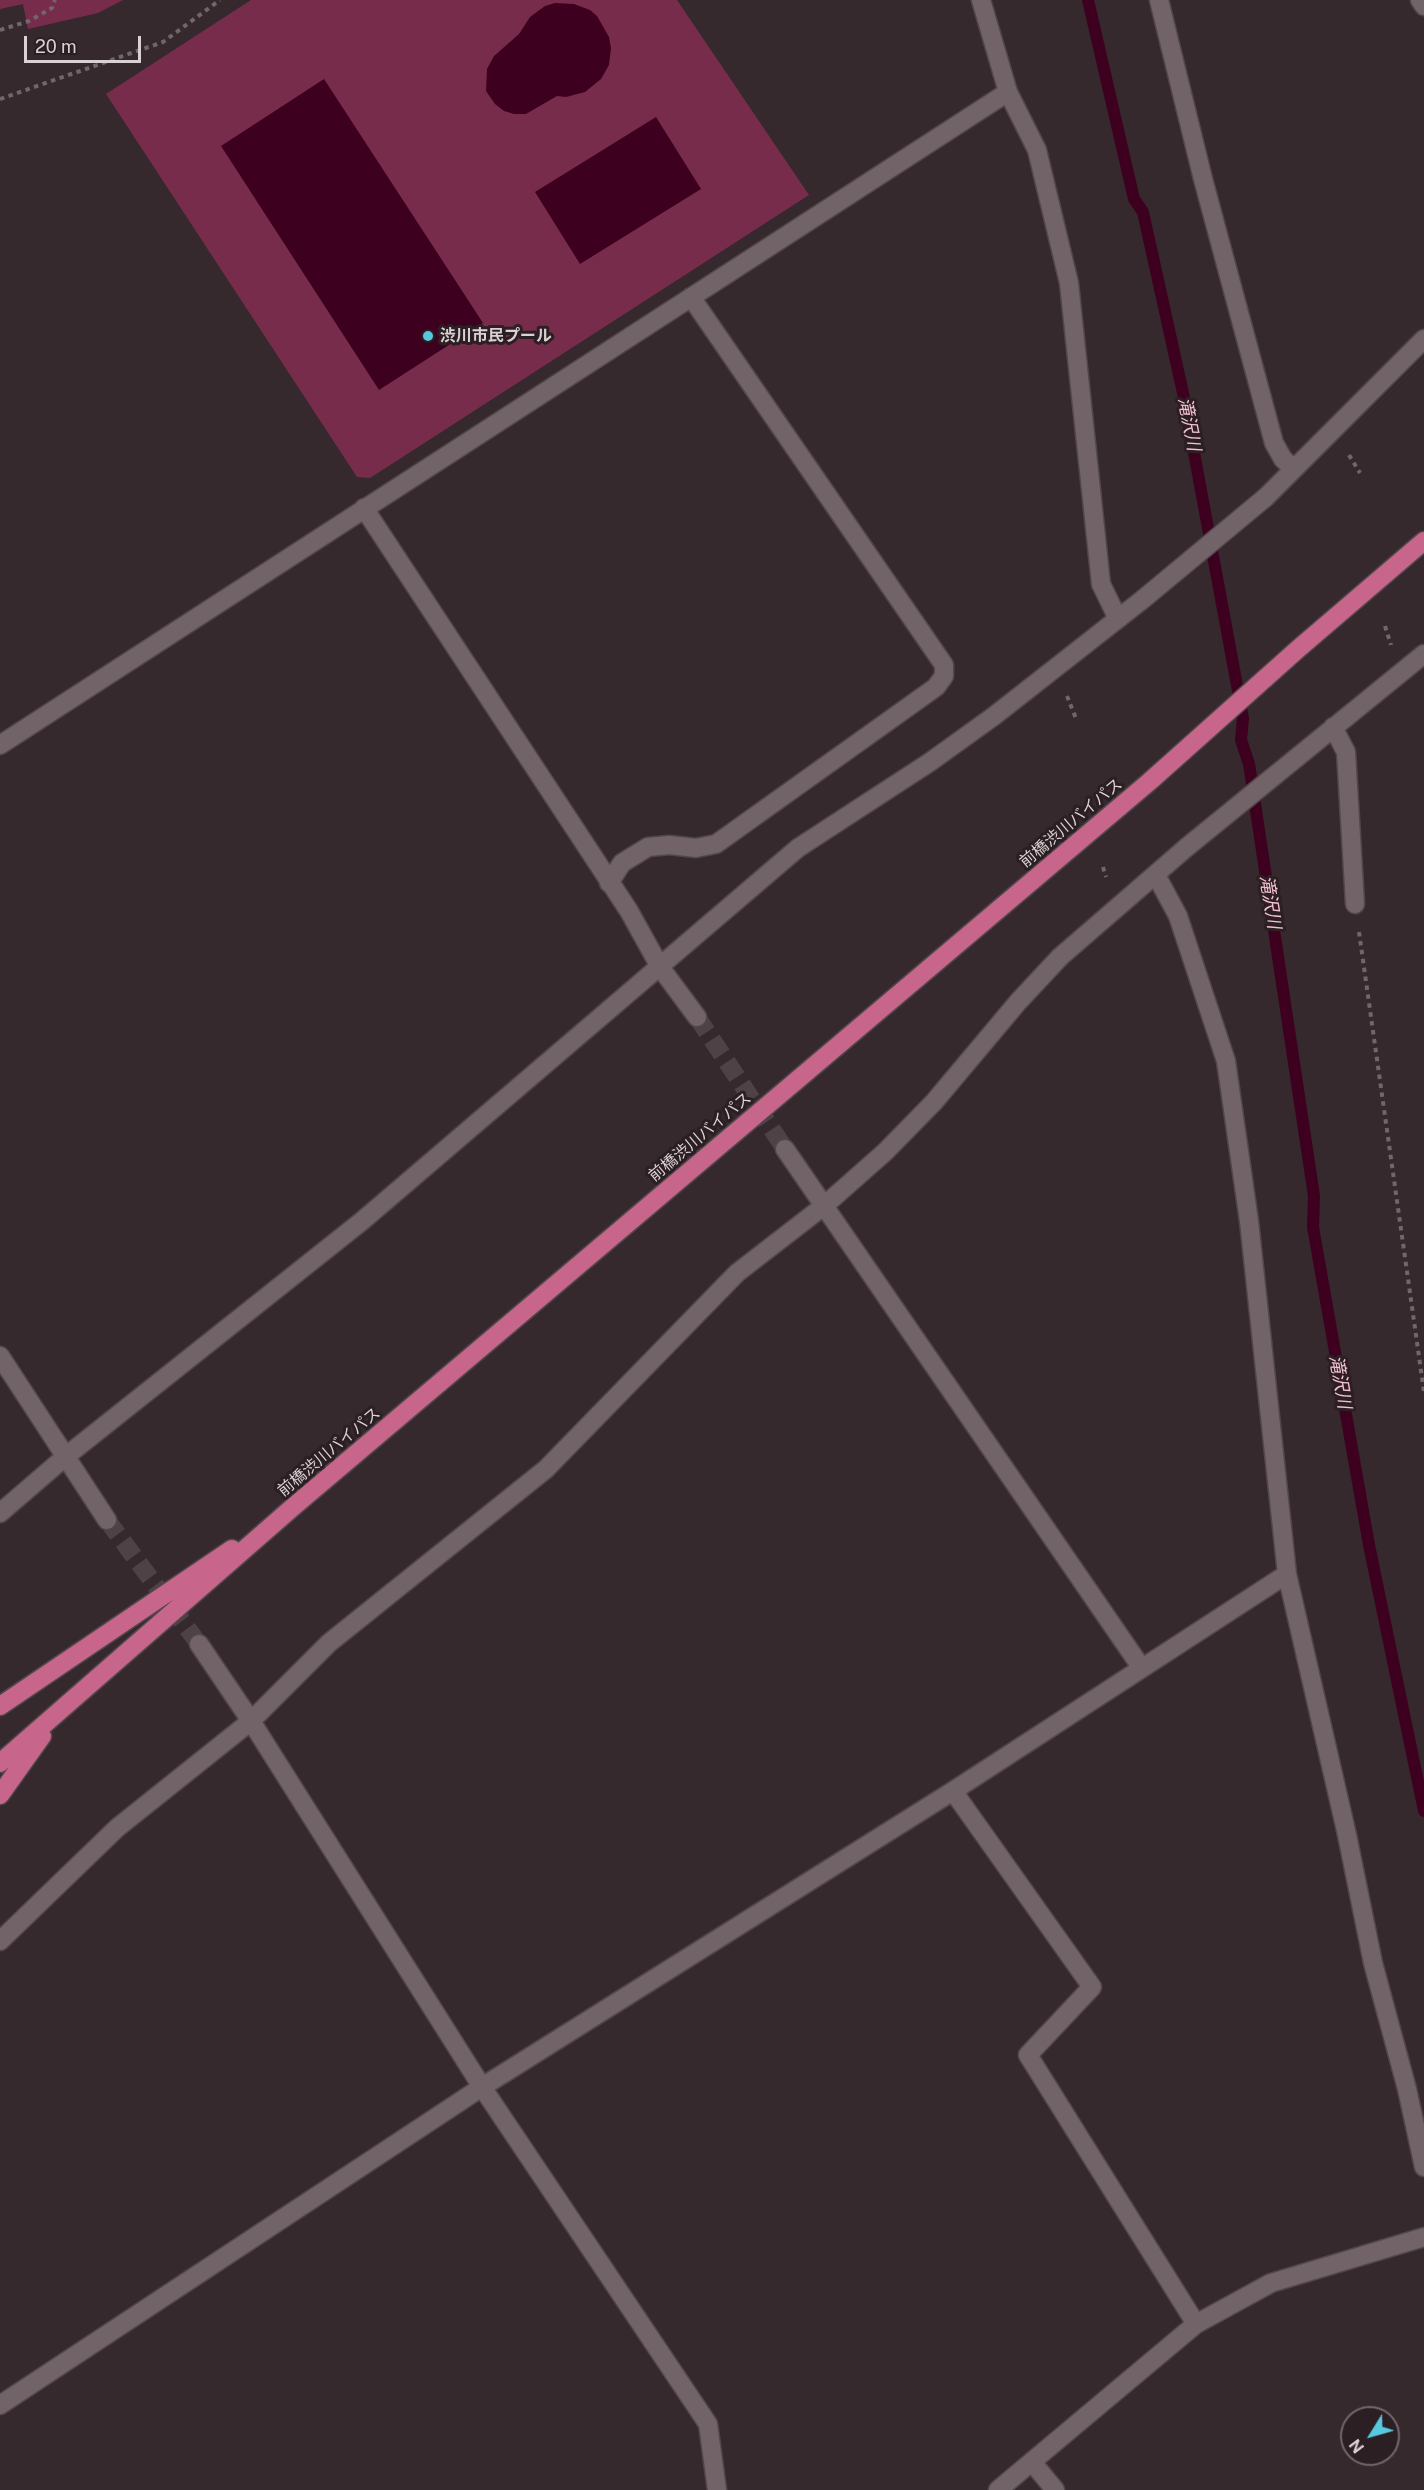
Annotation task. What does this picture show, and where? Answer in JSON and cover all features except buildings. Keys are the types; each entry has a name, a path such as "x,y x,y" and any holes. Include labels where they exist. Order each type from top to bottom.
{"highway":[{"name":"前橋渋川バイパス","path":"0,1763 293,1508 1149,782 1298,649 1424,541"},
{"path":"0,1706 293,1508"},
{"path":"0,1795 56,1715"}],"street":[{"path":"981,0 1008,92 1037,150 1069,283 1101,584 1118,619"},
{"path":"1159,0 1203,179 1274,443 1283,459 1294,469"},
{"path":"1420,0 1424,6"},
{"path":"0,745 1008,92"},
{"path":"609,883 622,863 648,847 669,845 696,848 716,844 936,687 944,676 944,665 691,297"},
{"path":"0,1513 66,1457 362,1221 660,967 686,941 798,848 930,762 985,723 1142,600 1266,497 1424,339"},
{"path":"364,508 629,911 660,967 697,1017"},
{"path":"0,1941 117,1828 250,1721 329,1643 546,1469 737,1273 825,1205 885,1152 934,1102 1018,1002 1060,957 1187,847 1424,654"},
{"path":"1333,727 1346,752 1355,904"},
{"path":"1156,875 1178,916 1226,1061 1249,1221 1287,1574 1347,1835 1373,1962 1407,2089 1424,2167"},
{"path":"785,1149 1141,1667"},
{"path":"0,1356 107,1520"},
{"path":"0,2405 482,2087 953,1791 1287,1574"},
{"path":"199,1644 482,2087 708,2424 717,2490"},
{"path":"953,1791 1092,1987 1028,2055 1196,2324"},
{"path":"998,2490 1196,2324 1271,2283 1424,2237"},
{"path":"1032,2462 1055,2490"}],"path":[{"path":"0,30 37,17 52,8 55,0"},
{"path":"0,99 163,42 220,0"},
{"path":"1065,690 1077,721"},
{"path":"1355,904 1424,1392"}],"shaded area":[{"path":"0,0 123,0 98,13 28,29 23,4 0,9"},
{"name":"渋川市民プール","path":"251,0 677,0 809,195 370,478 357,477 106,94"},
{"path":"555,3 574,4 590,10 597,16 609,37 611,48 609,65 601,79 585,92 566,97 557,96 526,114 504,111 495,104 486,91 487,69 494,56 519,34 530,17 545,6"},
{"path":"324,79 483,323 379,390 221,146"},
{"path":"656,117 701,189 580,264 535,192"}],"waterway":[{"name":"滝沢川","path":"1088,0 1134,199 1143,212 1183,393 1243,718 1241,740 1249,764 1314,1196 1313,1227 1369,1545 1424,1811"}],"tunnel":[{"path":"697,1017 785,1149"},
{"path":"107,1520 199,1644"}],"place":[{"name":"渋川市民プール","path":"428,336"}]}
